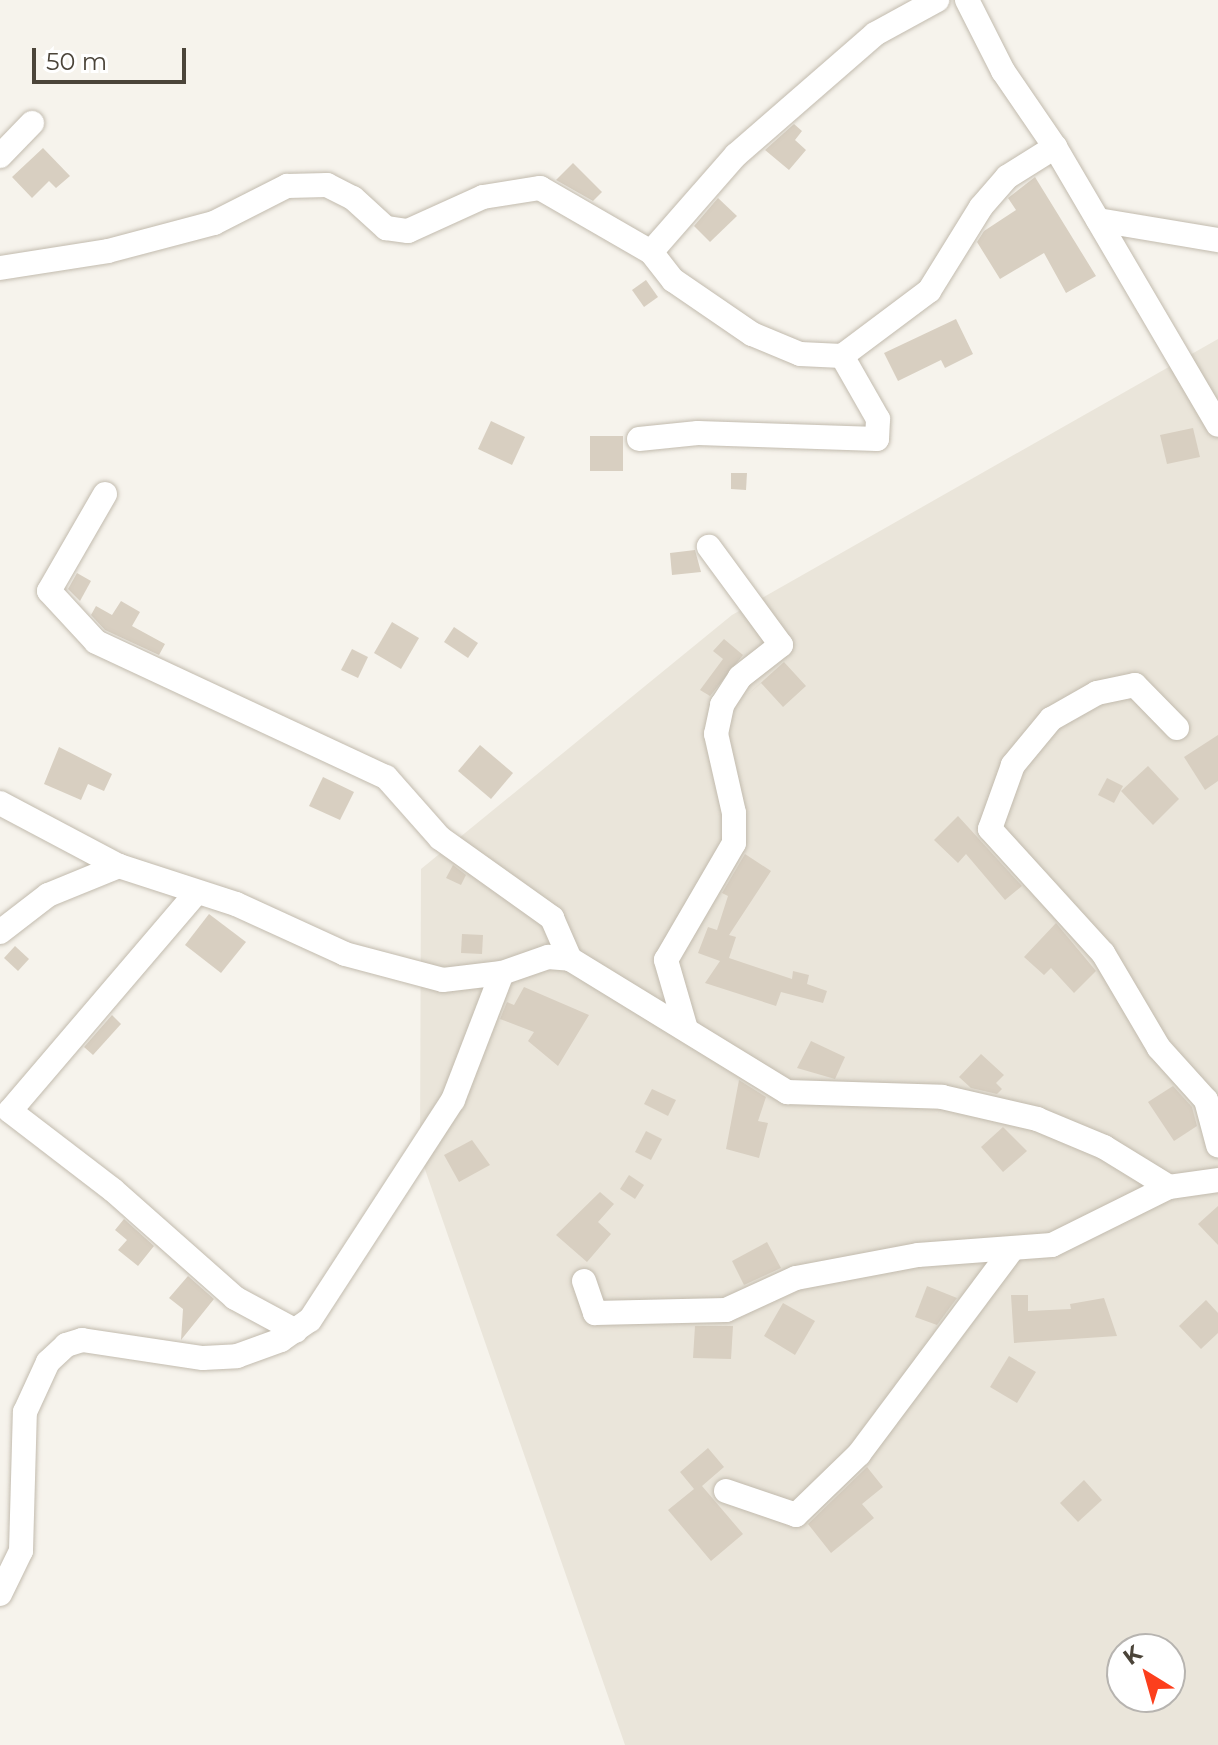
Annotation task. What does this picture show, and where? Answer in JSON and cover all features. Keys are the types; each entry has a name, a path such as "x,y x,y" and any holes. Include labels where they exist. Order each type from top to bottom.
{"street":[{"path":"651,252 736,155 875,34 937,0"},
{"path":"967,0 1003,71 1055,147 1218,425"},
{"path":"0,156 32,123"},
{"path":"0,268 108,251 214,223 287,186 327,185 353,198 386,228 408,231 483,197 540,188 651,252 673,280 752,334 800,354 842,356 929,291 981,207 1007,177 1055,147"},
{"path":"1098,220 1218,240"},
{"path":"639,439 698,433 877,439 878,419 842,356"},
{"path":"105,494 49,591 96,642 386,777 440,838 552,918 570,959"},
{"path":"686,1029 666,960 734,843 734,813 716,734 722,705 740,677 781,645 709,547"},
{"path":"1177,728 1135,685 1097,693 1051,719 1013,765 990,829 1103,953 1159,1048 1206,1100 1218,1145"},
{"path":"0,803 119,866 197,892 359,958 443,980 502,973 548,957 570,959 787,1092 942,1097 1037,1119 1104,1147 1169,1187"},
{"path":"0,932 48,895 119,866"},
{"path":"197,892 10,1111 113,1190 235,1298 296,1331"},
{"path":"0,1594 21,1551 25,1412 48,1362 66,1345 82,1340 203,1358 237,1356 296,1331 310,1320 453,1100 502,973"},
{"path":"584,1281 595,1313 726,1310 796,1278 918,1255 1011,1251 1052,1245 1120,1215 1169,1187 1218,1180"},
{"path":"726,1491 796,1515 859,1454 1011,1251"}],"shaded area":[{"path":"1218,339 1218,1745 625,1745 420,1155 421,869 732,615"}],"building":[{"path":"794,124 802,131 795,140 806,150 789,170 765,150"},
{"path":"43,148 70,176 56,188 49,181 32,198 12,177"},
{"path":"573,163 602,192 593,201 556,180"},
{"path":"1035,177 1096,276 1066,293 1044,253 1000,279 977,242 984,231 1016,210 1008,198"},
{"path":"718,198 737,216 710,242 694,226"},
{"path":"646,280 658,297 644,307 632,290"},
{"path":"956,319 973,354 945,368 941,360 898,381 884,353"},
{"path":"491,421 525,437 512,465 478,449"},
{"path":"1193,428 1200,457 1167,464 1160,435"},
{"path":"590,436 623,436 623,471 590,471"},
{"path":"731,473 747,473 746,490 731,489"},
{"path":"695,550 701,572 672,575 670,553"},
{"path":"77,573 91,581 80,601 68,589"},
{"path":"121,601 140,612 132,626 165,644 159,655 105,630 91,615 96,606 112,615"},
{"path":"392,622 419,638 401,669 374,653"},
{"path":"454,627 478,643 468,658 444,642"},
{"path":"724,639 743,655 710,696 700,690 723,659 713,651"},
{"path":"352,649 368,657 358,678 341,670"},
{"path":"784,662 806,686 783,707 761,683 744,698"},
{"path":"1218,735 1218,781 1205,790 1184,757"},
{"path":"480,745 513,773 491,799 458,771"},
{"path":"59,747 112,774 104,791 88,784 81,800 44,784"},
{"path":"1148,766 1179,799 1153,825 1121,791"},
{"path":"323,777 354,792 340,820 309,806"},
{"path":"1107,778 1123,786 1114,803 1098,795"},
{"path":"958,816 1022,886 1005,900 966,854 958,863 934,840"},
{"path":"745,854 771,871 729,935 736,937 729,958 792,979 793,971 809,975 807,984 827,991 823,1003 781,992 776,1006 705,983 720,961 698,953 708,927 717,930 728,896 722,893"},
{"path":"453,865 466,875 461,885 446,878"},
{"path":"209,914 246,942 221,973 185,945"},
{"path":"1056,923 1096,971 1074,993 1051,968 1044,975 1024,957"},
{"path":"462,934 483,935 482,954 461,953"},
{"path":"15,946 29,959 18,971 4,958"},
{"path":"524,987 589,1015 558,1066 528,1041 534,1032 500,1019 507,1002 514,1005"},
{"path":"112,1015 121,1024 93,1055 84,1047"},
{"path":"811,1041 845,1057 835,1079 797,1068"},
{"path":"981,1054 1004,1075 996,1083 1002,1089 997,1094 971,1088 959,1077"},
{"path":"739,1080 766,1097 758,1121 768,1123 759,1158 726,1149"},
{"path":"1173,1086 1192,1107 1197,1126 1174,1141 1148,1102"},
{"path":"652,1089 676,1100 668,1116 644,1104"},
{"path":"1003,1127 1027,1151 1003,1172 981,1147"},
{"path":"646,1131 662,1139 651,1160 635,1152"},
{"path":"472,1140 490,1165 459,1182 444,1155"},
{"path":"629,1175 644,1185 635,1199 620,1189"},
{"path":"600,1192 614,1204 598,1222 611,1234 587,1262 556,1235"},
{"path":"1218,1206 1218,1245 1198,1224"},
{"path":"124,1219 154,1246 138,1266 118,1250 127,1240 115,1230"},
{"path":"767,1242 781,1268 744,1285 732,1261"},
{"path":"188,1276 214,1299 181,1340 183,1309 169,1298"},
{"path":"927,1286 957,1298 937,1325 915,1317"},
{"path":"1011,1295 1028,1295 1028,1311 1071,1309 1070,1304 1104,1298 1117,1336 1014,1343"},
{"path":"1206,1300 1218,1313 1218,1333 1201,1349 1179,1326"},
{"path":"783,1303 815,1321 795,1355 764,1336"},
{"path":"695,1326 733,1326 731,1359 693,1358"},
{"path":"1009,1356 1036,1372 1017,1403 990,1387"},
{"path":"708,1448 724,1467 702,1486 743,1534 711,1561 668,1510 694,1489 680,1472"},
{"path":"867,1467 883,1487 862,1504 874,1518 831,1553 808,1524"},
{"path":"1084,1480 1102,1500 1078,1522 1060,1503"}]}
